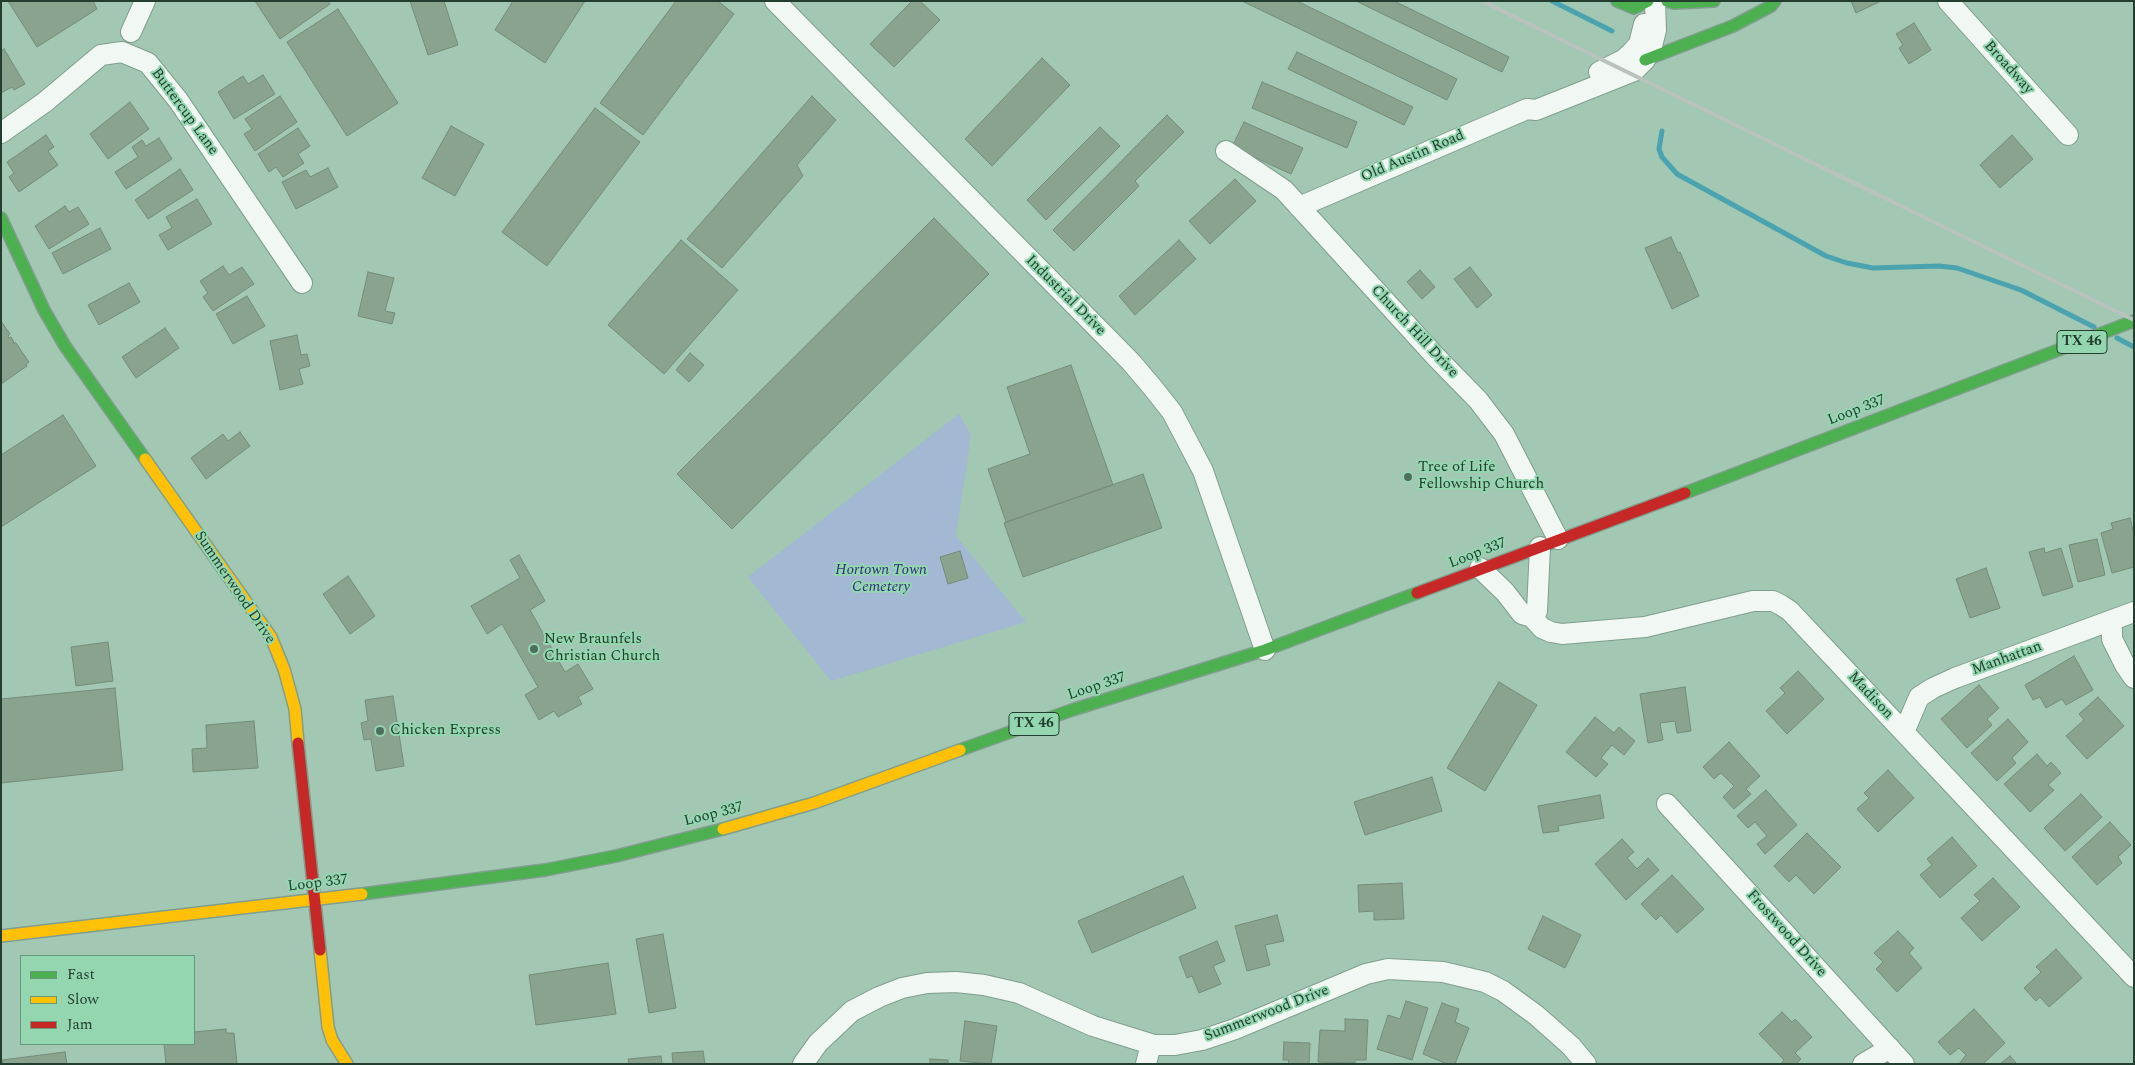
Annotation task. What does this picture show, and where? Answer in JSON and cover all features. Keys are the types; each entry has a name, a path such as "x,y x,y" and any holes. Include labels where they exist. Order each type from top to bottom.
{"main road":[{"path":"1617,1 1634,8 1648,1"},
{"path":"1667,1 1674,3 1714,1"},
{"path":"1645,60 1733,26 1771,6 1775,1"},
{"name":"Summerwood Drive","path":"1,218 44,310 65,346 124,433 271,637 296,709 328,1027 332,1040 347,1064"},
{"name":"Loop 337","path":"1,936 315,900 544,870 616,856 735,826 814,803 1072,710 1265,650 1480,568 1776,459 2134,321"}],"street":[{"path":"131,32 145,1"},
{"name":"Industrial Drive","path":"775,1 1124,356 1153,388 1177,421 1203,471 1265,650"},
{"name":"Old Austin Road","path":"1299,207 1527,109 1536,110 1630,73 1645,60 1656,30 1654,1"},
{"name":"Old Austin Road","path":"1527,109 1533,100 1603,70 1628,57 1639,44 1646,18 1654,1"},
{"name":"Broadway","path":"1948,1 2068,135"},
{"name":"Buttercup Lane","path":"1,133 45,102 101,55 122,52 148,63 178,100 302,283"},
{"name":"Church Hill Drive","path":"1226,151 1284,190 1417,337 1478,400 1504,434 1520,463 1549,543"},
{"path":"1532,617 1537,612 1549,543"},
{"name":"Madison","path":"1480,568 1505,592 1522,614 1532,617 1542,628 1551,632 1577,634 1645,627 1753,601 1773,601 1790,611 2134,977"},
{"name":"Manhattan","path":"1904,732 1919,698 1933,688 2134,612"},
{"path":"2112,621 2112,639 2134,678"},
{"name":"Frostwood Drive","path":"1667,804 1904,1064"},
{"name":"Summerwood Drive","path":"803,1064 818,1044 852,1011 902,988 927,983 956,982 984,985 1019,993 1093,1026 1151,1044 1175,1045 1202,1040 1234,1030 1366,974 1388,969 1443,972 1485,982 1503,991 1536,1015 1571,1046 1586,1064"},
{"path":"1146,1064 1151,1044"},
{"path":"1863,1064 1890,1048"}],"green space":[{"name":"Hortown Town Cemetery","path":"959,414 971,435 956,536 1026,622 831,681 748,577"}],"building":[{"path":"8,1 93,1 97,9 37,47"},
{"path":"255,1 328,1 330,4 280,39"},
{"path":"410,1 444,1 458,45 428,55"},
{"path":"513,1 585,1 545,63 495,30"},
{"path":"676,1 718,1 734,14 643,135 600,103"},
{"path":"912,1 920,1 940,20 894,67 870,44"},
{"path":"1242,1 1297,1 1457,79 1447,100"},
{"path":"1356,1 1394,1 1509,57 1502,72"},
{"path":"1851,1 1881,1 1856,13"},
{"path":"338,9 398,103 347,136 287,42"},
{"path":"1914,23 1931,50 1909,64 1899,48 1903,45 1896,34"},
{"path":"4,49 25,84 14,90 12,87 1,93 1,51"},
{"path":"1297,52 1413,107 1404,125 1288,69"},
{"path":"1042,58 1070,85 992,166 965,139"},
{"path":"263,75 275,94 234,119 218,92 243,76 248,84"},
{"path":"1262,82 1357,122 1347,148 1252,108"},
{"path":"280,96 297,122 255,151 244,134 252,129 245,119"},
{"path":"812,96 836,120 797,165 803,176 722,268 687,239"},
{"path":"130,102 149,129 108,159 90,134"},
{"path":"595,108 640,142 547,266 502,232"},
{"path":"1167,115 1184,132 1135,181 1139,186 1074,251 1053,230"},
{"path":"1244,122 1303,148 1291,174 1232,147"},
{"path":"451,126 484,144 455,196 422,178"},
{"path":"1100,127 1120,146 1046,220 1027,200"},
{"path":"298,128 310,146 298,154 304,163 283,177 276,167 269,172 258,154"},
{"path":"46,135 54,147 48,151 58,165 19,192 9,177 14,173 7,162"},
{"path":"2012,135 2033,159 2000,188 1980,165"},
{"path":"159,138 172,159 126,189 115,172 138,157 132,147 142,140 146,146"},
{"path":"328,168 338,187 296,209 282,182 306,170 310,177"},
{"path":"180,169 193,190 148,219 135,200"},
{"path":"1235,179 1256,201 1210,244 1189,221"},
{"path":"197,199 212,224 168,250 159,235 172,228 166,217"},
{"path":"65,206 69,212 78,207 89,224 49,249 35,226"},
{"path":"934,218 989,274 732,529 677,474"},
{"path":"100,228 111,249 63,274 52,253"},
{"path":"1671,237 1678,253 1680,252 1699,296 1672,309 1645,248"},
{"path":"681,240 738,290 664,374 608,325"},
{"path":"1179,240 1196,259 1135,315 1119,296"},
{"path":"223,266 229,275 242,267 254,284 213,311 203,297 208,293 200,281"},
{"path":"1470,267 1492,295 1477,308 1454,279"},
{"path":"1420,270 1435,287 1422,299 1407,282"},
{"path":"368,272 394,278 385,311 395,313 392,324 358,316"},
{"path":"129,283 140,302 99,325 88,305"},
{"path":"247,296 265,326 233,344 216,314"},
{"path":"1,321 10,334 9,338 11,337 13,343 16,343 29,362 26,364 27,366 1,384"},
{"path":"165,328 179,348 136,378 122,357"},
{"path":"297,335 301,355 307,354 310,366 299,369 303,384 280,390 270,341"},
{"path":"690,353 704,365 689,382 676,370"},
{"path":"1071,365 1113,485 1006,522 988,469 1030,454 1007,387"},
{"path":"63,415 96,466 1,527 1,455"},
{"path":"240,432 250,446 206,479 191,458 223,434 228,441"},
{"path":"1143,474 1162,528 1023,577 1004,523"},
{"path":"2130,518 2134,534 2134,567 2112,573 2101,533 2113,529 2111,523"},
{"path":"2097,539 2105,575 2078,582 2069,545"},
{"path":"2044,548 2045,553 2061,548 2073,587 2043,596 2029,552"},
{"path":"960,551 968,578 948,584 940,557"},
{"name":"New Braunfels Christian Church","path":"519,555 545,601 530,610 565,672 578,664 593,689 578,697 582,704 558,717 554,711 539,720 525,695 538,687 502,624 487,634 471,606 520,578 510,560"},
{"path":"1986,568 2000,608 1970,618 1956,579"},
{"path":"348,576 375,616 350,634 323,594"},
{"path":"108,642 113,681 76,686 71,647"},
{"path":"2074,656 2093,690 2066,705 2062,699 2046,708 2040,697 2033,700 2025,685"},
{"path":"1798,671 1824,699 1787,734 1766,711 1785,693 1780,688"},
{"path":"1499,682 1537,705 1485,791 1447,768"},
{"path":"1979,685 1999,708 1987,719 1992,725 1967,748 1941,719"},
{"path":"1685,687 1691,731 1677,733 1675,721 1660,723 1663,740 1648,743 1640,694"},
{"path":"115,688 123,770 1,783 1,699"},
{"name":"Chicken Express","path":"393,696 404,766 376,771 371,739 364,740 361,723 368,721 365,700"},
{"path":"2098,697 2124,726 2087,759 2066,736 2084,720 2079,714"},
{"path":"1595,717 1614,733 1619,727 1635,741 1624,755 1612,745 1601,758 1608,764 1596,777 1566,752"},
{"path":"2008,719 2028,742 2012,758 2016,763 1997,781 1971,753"},
{"path":"254,721 258,768 193,772 192,749 207,748 206,725"},
{"path":"1729,742 1760,776 1746,789 1751,794 1734,809 1723,797 1734,786 1721,773 1714,779 1703,767"},
{"path":"2037,754 2047,766 2051,762 2061,773 2048,785 2054,790 2030,812 2004,784"},
{"path":"1888,770 1914,798 1878,832 1857,809 1869,798 1864,793"},
{"path":"1432,777 1442,811 1365,835 1354,802"},
{"path":"1766,790 1797,825 1765,854 1757,844 1767,836 1755,822 1748,828 1737,816"},
{"path":"2081,794 2102,817 2065,851 2044,828"},
{"path":"1600,795 1604,818 1558,826 1559,831 1543,833 1538,806"},
{"path":"2110,822 2131,845 2118,857 2122,863 2097,885 2072,857"},
{"path":"1807,833 1841,867 1814,894 1796,875 1789,882 1774,866"},
{"path":"1952,837 1977,866 1940,898 1920,875 1932,865 1927,859"},
{"path":"1622,839 1634,852 1627,858 1637,869 1648,858 1659,870 1626,900 1595,864"},
{"path":"1672,875 1704,909 1677,933 1661,915 1656,920 1641,904"},
{"path":"1183,876 1196,908 1092,953 1078,921"},
{"path":"1993,878 2020,907 1982,941 1961,918 1980,901 1974,895"},
{"path":"1402,883 1404,919 1374,920 1374,911 1359,912 1358,885"},
{"path":"1277,915 1284,941 1265,945 1270,965 1247,971 1235,926"},
{"path":"1543,916 1581,935 1565,968 1528,949"},
{"path":"1898,931 1914,948 1909,953 1922,968 1897,992 1876,969 1883,962 1874,953"},
{"path":"663,934 676,1008 649,1013 636,939"},
{"path":"1217,941 1225,961 1213,966 1221,984 1199,993 1192,976 1187,978 1179,957"},
{"path":"2056,949 2082,978 2049,1007 2040,997 2036,1001 2024,988 2041,972 2036,967"},
{"path":"608,963 616,1014 536,1025 529,975"},
{"path":"1406,1001 1428,1008 1412,1060 1377,1049 1388,1015 1400,1019"},
{"path":"1442,1003 1459,1009 1455,1022 1469,1028 1455,1064 1447,1064 1423,1054"},
{"path":"1974,1009 2005,1043 1983,1064 1959,1064 1966,1055 1959,1048 1950,1055 1938,1042"},
{"path":"1782,1012 1792,1022 1795,1019 1812,1037 1795,1053 1801,1059 1796,1064 1781,1064 1784,1060 1759,1034"},
{"path":"1345,1019 1368,1020 1366,1060 1355,1060 1355,1063 1318,1062 1320,1030 1345,1031"},
{"path":"965,1021 997,1026 991,1064 960,1061"},
{"path":"226,1029 226,1033 234,1033 237,1064 166,1064 164,1045 195,1045 195,1032"},
{"path":"1284,1042 1310,1043 1309,1064 1288,1064 1289,1060 1283,1060"},
{"path":"703,1051 705,1064 673,1064 672,1053"},
{"path":"65,1052 67,1064 3,1064 2,1060"},
{"path":"661,1056 662,1064 629,1064 628,1059"},
{"path":"2010,1056 2017,1064 2000,1064"},
{"path":"930,1059 948,1060 948,1064 930,1064"}],"waterway":[{"path":"1552,1 1612,31"},
{"path":"1662,131 1659,149 1662,157 1677,174 1826,256 1847,263 1873,268 1939,266 1957,268 2021,290 2094,327"},
{"path":"2117,338 2134,347"}],"railway":[{"path":"1482,1 2134,320"}],"traffic: fast":[{"path":"1617,1 1634,8 1648,1"},
{"path":"1667,1 1674,3 1714,1"},
{"path":"1645,60 1733,26 1771,6 1775,1"},
{"path":"1,218 44,310 65,346 145,459"},
{"path":"1685,493 2134,321"},
{"path":"960,750 1072,710 1265,650 1417,593"},
{"path":"362,894 545,870 616,856 723,829"}],"traffic: slow":[{"path":"145,459 271,637 284,669 295,709 298,743"},
{"path":"723,829 814,803 960,750"},
{"path":"1,936 362,894"},
{"path":"320,950 328,1027 332,1040 347,1064"}],"traffic: jam":[{"path":"1417,593 1685,493"},
{"path":"298,743 320,950"}],"place":[{"name":"Tree of Life Fellowship Church","path":"1408,477"},
{"name":"New Braunfels Christian Church","path":"534,649"},
{"name":"Chicken Express","path":"380,731"}]}
